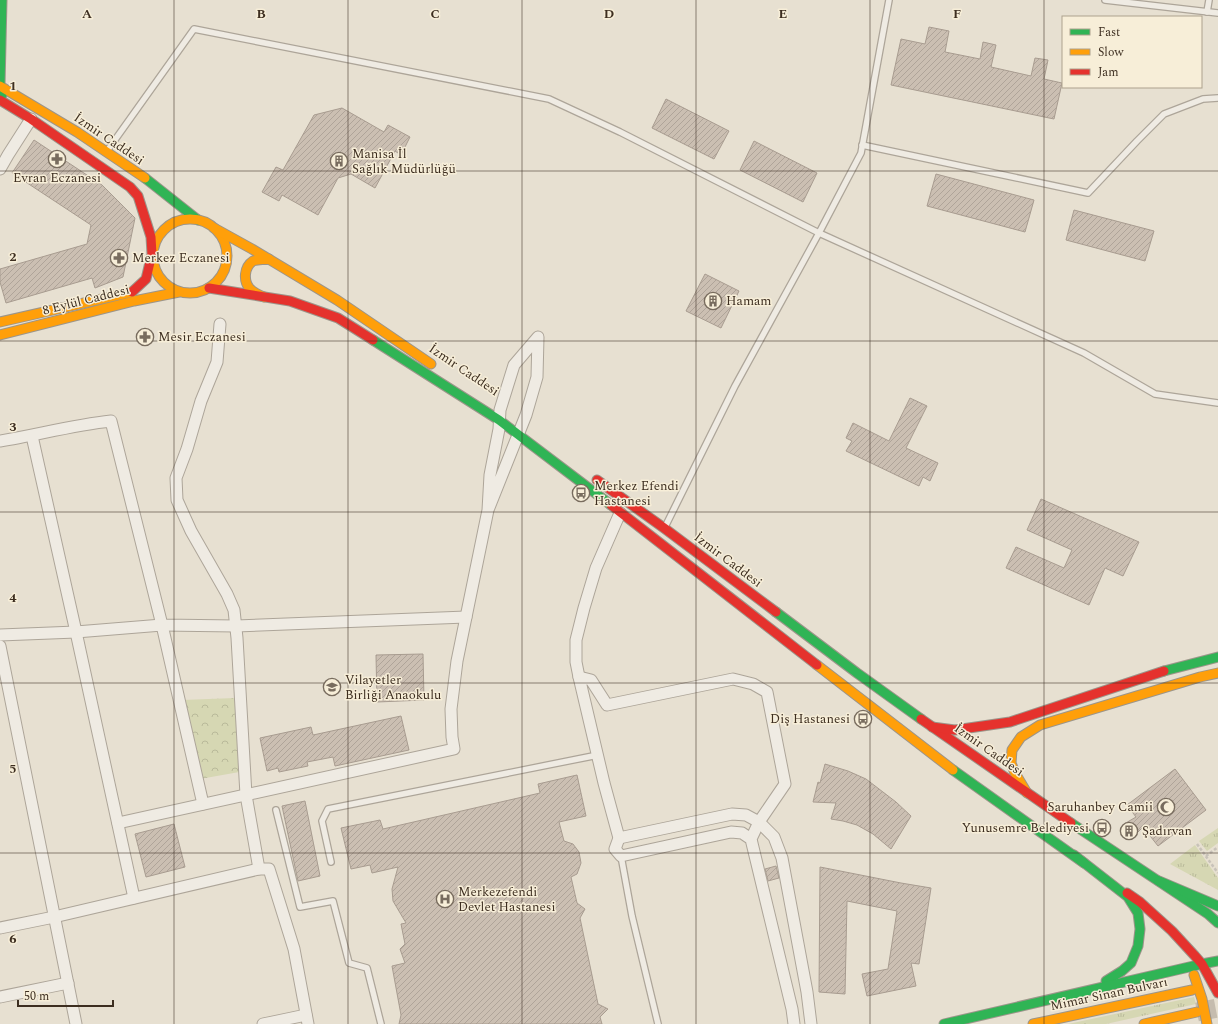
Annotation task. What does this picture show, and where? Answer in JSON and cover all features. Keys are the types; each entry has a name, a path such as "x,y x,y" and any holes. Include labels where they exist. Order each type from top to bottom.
{"main road":[{"path":"0,322 132,292 146,279 152,254 157,237 165,228 175,222 186,219 198,220 207,223 214,228 222,237 226,248 227,260 224,271 218,281 209,288 189,294 169,288 160,280 155,270 152,254 151,237 138,196 130,187 4,102 0,86 2,0"},
{"name":"İzmir Caddesi","path":"0,86 107,151 175,200 198,220"},
{"name":"İzmir Caddesi","path":"214,228 337,300 442,371"},
{"path":"264,297 254,293 248,286 245,276 248,266 256,260 269,259"},
{"name":"İzmir Caddesi","path":"209,288 290,301 338,318 498,412 523,430 620,513 969,782 1140,902 1172,931 1202,964 1218,993"},
{"name":"8 Eylül Caddesi","path":"0,335 134,301 179,292"},
{"name":"İzmir Caddesi","path":"590,476 664,528 857,673 932,727 1094,839 1208,914 1218,923"},
{"path":"620,513 628,503"},
{"path":"932,727 955,730 1010,722 1155,673 1218,657"},
{"path":"1027,792 1015,773 1011,763 1012,750 1021,737 1040,725 1218,672"},
{"path":"1074,855 1128,897 1138,913 1140,929 1138,946 1131,963 1122,971 1094,988"},
{"path":"1159,881 1218,906"},
{"path":"944,1024 1094,988 1218,961"},
{"path":"1183,968 1192,972 1197,981 1207,1024"},
{"name":"Mimar Sinan Bulvarı","path":"1033,1024 1192,990"},
{"path":"1144,1024 1197,1012"}],"street":[{"path":"0,169 31,119"},
{"path":"220,324 217,362 176,478 176,492 177,500 191,530 227,594 234,610 246,795 259,868"},
{"path":"118,823 454,749 451,710 457,661 488,510 490,475 499,429 498,412 514,365 538,337 537,377 523,430 488,510"},
{"path":"0,442 89,423 110,421 162,625 203,804"},
{"path":"32,436 134,898"},
{"path":"620,513 596,568 576,640 576,662 579,677 619,838 615,849 621,856 731,832 742,833 751,839"},
{"path":"0,635 76,632 162,625 236,626 466,617"},
{"path":"0,646 76,1024"},
{"path":"579,677 591,680 607,705 733,679 753,684 767,692 785,784 759,822 751,839 787,987 794,1024"},
{"path":"619,838 732,814 746,815 759,822 774,837 782,858 807,992 811,1024"},
{"path":"0,928 54,917 259,868 269,869 294,949 307,1020 263,1024"},
{"path":"0,997 68,983"}],"lane":[{"path":"664,528 735,386 861,153 889,0"},
{"path":"1105,0 1218,13"},
{"path":"1207,12 1209,0"},
{"path":"107,151 194,29 550,99 620,132 819,233 1084,353 1156,394 1218,403"},
{"path":"862,145 1088,193 1136,141 1164,114 1203,99 1218,98"},
{"path":"331,862 322,820 328,809 598,755"},
{"path":"276,810 300,907 333,901 349,963 367,968 380,1024"},
{"path":"621,856 632,916 658,1024"}],"path":[{"path":"1196,844 1218,873"},
{"path":"1206,856 1218,847"}],"green space":[{"path":"235,698 245,771 200,779 182,700"},
{"path":"1218,828 1218,843 1207,851 1199,841"},
{"path":"1195,845 1218,878 1218,890 1170,864"},
{"path":"1194,997 1196,1004 1106,1024 1068,1024"}],"building":[{"path":"929,27 949,31 945,52 980,59 983,42 996,45 991,67 1031,76 1035,58 1048,60 1044,79 1062,83 1054,119 891,85 901,39 925,44"},
{"path":"666,99 729,131 714,159 652,128"},
{"name":"Manisa İl Sağlık Müdürlüğü","path":"342,108 384,132 388,125 410,137 401,155 395,151 375,188 351,174 338,178 318,215 282,195 279,201 262,192 276,167 283,170 314,115"},
{"path":"34,140 102,185 135,218 123,277 95,288 92,278 6,303 0,282 0,269 87,244 91,225 12,173"},
{"path":"754,141 817,173 803,202 740,170"},
{"path":"936,174 1034,200 1025,232 927,206"},
{"path":"1074,210 1154,231 1145,261 1066,240"},
{"name":"Hamam","path":"705,274 739,291 721,328 686,311"},
{"path":"910,398 927,406 906,448 938,463 930,481 923,477 919,486 846,451 852,441 846,438 853,423 889,441"},
{"path":"1041,499 1139,542 1123,576 1105,568 1089,605 1006,568 1016,547 1064,568 1072,550 1027,530"},
{"path":"423,654 424,700 377,702 376,655"},
{"path":"401,716 409,750 335,766 333,757 307,762 308,766 279,772 278,768 267,771 260,738 311,727 313,735"},
{"path":"825,764 848,771 866,779 896,802 911,816 891,849 873,834 857,825 831,819 836,803 813,802 818,782 820,783"},
{"name":"Saruhanbey Camii","path":"1175,769 1206,810 1158,846 1143,827 1132,838 1124,837 1121,832 1122,827 1124,824 1136,817 1127,805"},
{"name":"Merkezefendi Devlet Hastanesi","path":"577,775 586,816 559,822 564,841 573,844 579,852 581,863 577,874 571,877 577,903 585,909 580,918 598,1004 608,1009 600,1017 602,1024 399,1024 401,1015 392,966 405,963 400,949 405,944 401,924 406,923 393,901 392,889 398,867 372,873 370,865 351,869 341,828 380,820 383,829 540,793 538,784"},
{"path":"305,801 320,876 298,881 282,806"},
{"path":"174,824 185,867 146,877 135,834"},
{"path":"776,866 779,878 768,881 765,869"},
{"path":"820,867 931,888 919,964 911,963 916,986 867,996 862,974 888,969 897,911 847,901 845,994 819,992"}],"tunnel":[{"path":"1197,1012 1218,1008"}],"traffic: fast":[{"path":"2,0 0,86 2,95"},
{"path":"145,178 198,220"},
{"path":"373,340 499,420 611,505"},
{"path":"776,612 921,719"},
{"path":"1164,671 1218,657"},
{"path":"953,770 1084,863"},
{"path":"1071,823 1208,914 1218,923"},
{"path":"1074,855 1128,897 1138,913 1140,929 1138,946 1131,963 1122,971 1106,981"},
{"path":"1159,881 1218,906"},
{"path":"1202,964 1218,961"},
{"path":"944,1024 1202,964"}],"traffic: slow":[{"path":"0,86 77,132 145,178"},
{"path":"190,219 211,225 221,235 227,256 221,277 211,287 190,293 169,287 159,277 153,256 159,235 169,225 190,219"},
{"path":"214,228 337,300 431,364"},
{"path":"264,297 250,289 246,282 246,270 253,261 269,259"},
{"path":"0,322 132,292"},
{"path":"0,335 134,301 179,292"},
{"path":"817,665 953,770"},
{"path":"1027,793 1011,763 1012,750 1021,737 1040,725 1200,677 1218,673"},
{"path":"1194,975 1202,999 1207,1024"},
{"path":"1033,1024 1192,990"},
{"path":"1144,1024 1197,1012"}],"traffic: jam":[{"path":"0,100 31,119 130,187 138,196 151,237 152,254 146,279 132,292"},
{"path":"209,288 290,301 338,318 373,340"},
{"path":"597,480 776,612"},
{"path":"611,505 817,665"},
{"path":"932,727 955,730 1010,722 1164,671"},
{"path":"921,719 1071,823"},
{"path":"1127,893 1140,902 1172,931 1195,956 1202,964 1218,993"}],"place":[{"name":"Evran Eczanesi","path":"57,159"},
{"name":"Manisa İl Sağlık Müdürlüğü","path":"339,161"},
{"name":"Merkez Eczanesi","path":"119,258"},
{"name":"Hamam","path":"713,301"},
{"name":"Mesir Eczanesi","path":"145,337"},
{"name":"Merkez Efendi Hastanesi","path":"581,493"},
{"name":"Vilayetler Birliği Anaokulu","path":"332,687"},
{"name":"Diş Hastanesi","path":"863,719"},
{"name":"Saruhanbey Camii","path":"1166,807"},
{"name":"Yunusemre Belediyesi","path":"1102,828"},
{"name":"Şadırvan","path":"1129,831"},
{"name":"Merkezefendi Devlet Hastanesi","path":"445,899"}]}
